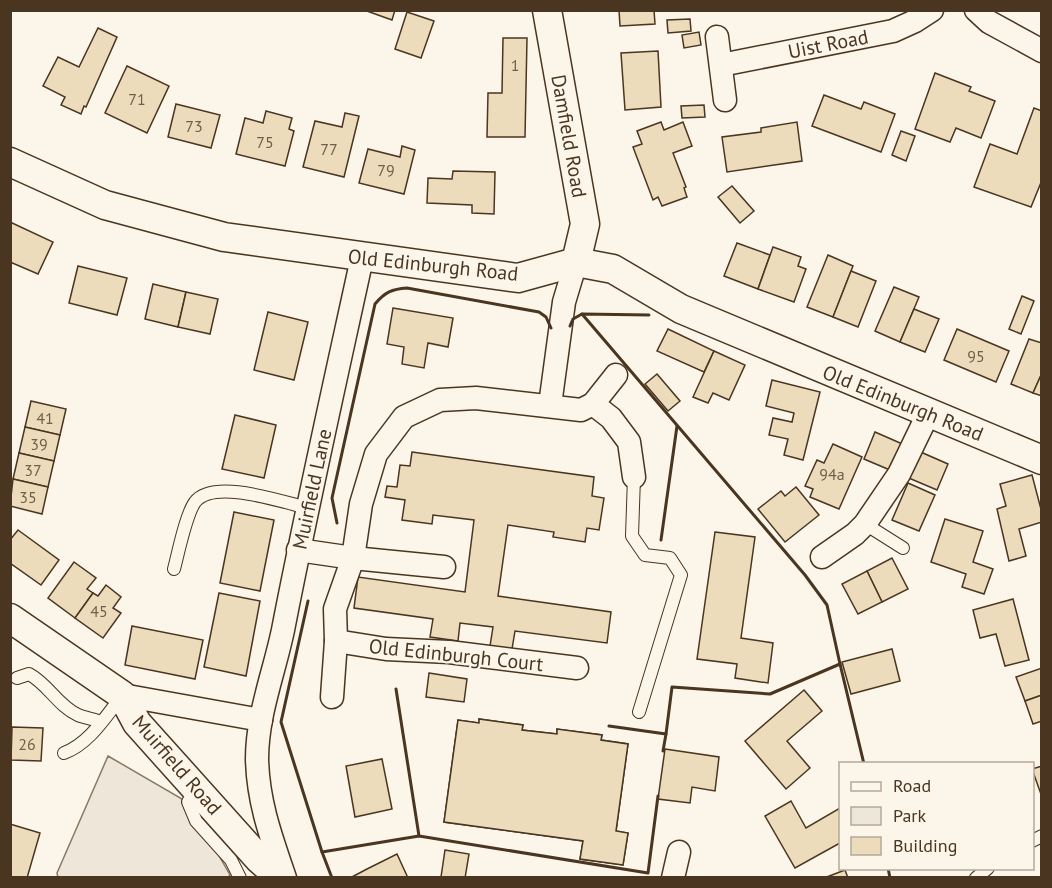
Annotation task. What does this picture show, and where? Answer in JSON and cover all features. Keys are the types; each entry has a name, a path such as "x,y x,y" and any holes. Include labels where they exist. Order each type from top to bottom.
{"street":[{"name":"Damfield Road","path":"547,10 585,224 576,262"},
{"name":"Uist Road","path":"721,65 893,32 932,10"},
{"path":"976,10 989,22 1041,51"},
{"path":"717,37 725,100"},
{"name":"Old Edinburgh Road","path":"10,162 105,205 225,237 362,258 518,278 576,262 613,269 681,309 1041,460"},
{"name":"Muirfield Lane","path":"285,878 268,830 259,794 257,757 261,720 282,635 298,550 362,258"},
{"path":"550,405 564,302 576,262"},
{"path":"332,697 336,641 335,609 353,558 362,504 376,454 404,417 440,400 476,398 581,410 593,404 616,375"},
{"path":"593,404 611,418 628,442 634,477"},
{"path":"822,557 855,534 865,524 899,474 928,414"},
{"path":"298,550 444,567"},
{"name":"Muirfield Road","path":"10,618 122,695 137,723 259,859 280,878"},
{"name":"Old Edinburgh Court","path":"336,641 386,649 449,652 577,668"},
{"path":"122,695 261,720"},
{"path":"673,878 679,852"}],"lane":[{"path":"634,477 632,536 645,555 670,558 681,575 639,712"},
{"path":"174,570 191,510 196,500 211,493 228,490 308,508"},
{"path":"865,524 903,548"},
{"path":"17,678 29,674 41,680 62,703 77,715 101,722"},
{"path":"64,753 74,749 91,735 122,695"},
{"path":"197,789 188,802 196,821 231,860 240,878"}],"green space":[{"path":"108,756 189,803 230,875 227,878 58,878 57,873"}],"building":[{"path":"364,10 395,10 392,20"},
{"path":"619,10 654,10 655,24 620,26"},
{"path":"407,12 434,21 421,58 395,49"},
{"path":"690,19 691,31 668,33 667,20"},
{"path":"98,28 117,37 81,114 61,105 65,97 43,86 58,57 79,67"},
{"path":"699,32 701,45 684,48 682,35"},
{"path":"503,38 527,38 525,137 487,137 488,93 502,93"},
{"path":"658,51 661,107 625,110 621,53"},
{"path":"127,66 169,86 147,133 105,113"},
{"path":"935,73 971,87 969,91 995,101 981,138 956,128 950,142 915,129"},
{"path":"824,95 861,109 864,102 895,114 881,152 812,126"},
{"path":"176,104 220,115 211,148 168,137"},
{"path":"704,105 705,117 682,118 681,106"},
{"path":"1034,108 1042,111 1042,180 1031,207 974,187 990,144 1017,154"},
{"path":"266,111 292,118 289,129 294,131 285,166 236,154 245,118 263,123"},
{"path":"345,113 359,116 344,177 303,167 315,121 342,127"},
{"path":"661,122 664,130 683,122 692,146 673,153 686,187 684,188 687,197 662,206 658,197 653,200 633,147 642,144 637,131"},
{"path":"797,122 802,161 727,172 722,137 761,132 761,128"},
{"path":"901,131 915,136 906,161 892,155"},
{"path":"402,146 415,150 404,194 359,183 368,149 400,157"},
{"path":"453,171 495,172 494,214 472,213 472,205 427,203 428,178 452,179"},
{"path":"732,186 754,211 740,223 718,197"},
{"path":"10,222 53,242 38,274 10,262"},
{"path":"737,243 770,255 758,289 724,276"},
{"path":"773,247 801,257 798,266 806,269 794,302 758,289"},
{"path":"828,255 853,266 833,317 807,307"},
{"path":"78,266 127,278 117,315 69,303"},
{"path":"851,271 876,281 858,327 833,317"},
{"path":"153,284 186,292 178,327 145,319"},
{"path":"894,287 919,297 900,342 875,331"},
{"path":"186,292 218,299 210,334 178,327"},
{"path":"1022,296 1034,301 1021,334 1009,329"},
{"path":"393,308 453,318 448,347 428,343 424,368 402,364 404,347 387,344"},
{"path":"914,309 939,319 925,352 900,342"},
{"path":"268,312 308,322 294,380 254,370"},
{"path":"668,329 714,351 704,372 657,351"},
{"path":"957,329 1009,351 996,382 944,360"},
{"path":"1029,339 1042,343 1042,373 1033,393 1011,384"},
{"path":"714,351 745,365 729,400 713,393 708,403 693,397"},
{"path":"1042,373 1042,396 1033,393"},
{"path":"657,374 680,401 668,411 645,384"},
{"path":"772,380 820,392 803,460 784,455 788,439 769,435 773,418 792,422 794,413 766,406"},
{"path":"31,401 66,409 60,435 25,427"},
{"path":"235,415 276,425 264,478 222,469"},
{"path":"25,427 60,435 54,461 19,453"},
{"path":"875,432 948,464 937,490 864,459"},
{"path":"833,444 862,457 839,509 810,497 813,489 805,486 817,460 824,463"},
{"path":"412,452 594,477 592,496 604,498 599,530 587,528 585,542 553,537 554,532 508,525 498,596 611,612 607,643 515,631 512,649 490,646 493,627 460,623 458,641 430,637 433,619 354,608 358,577 465,592 474,520 433,515 432,524 402,520 405,500 385,497 387,486 397,487 400,465 410,466"},
{"path":"19,453 54,461 48,487 13,479"},
{"path":"1032,475 1042,513 1042,522 1019,529 1026,556 1009,561 997,509 1006,506 1000,484"},
{"path":"13,479 48,487 42,514 10,506"},
{"path":"908,483 935,495 919,531 892,520"},
{"path":"796,487 819,515 785,542 758,509 781,491 785,496"},
{"path":"234,512 274,520 260,591 220,583"},
{"path":"945,519 983,531 973,562 993,569 984,594 962,587 966,574 931,562"},
{"path":"18,530 59,560 41,585 10,563 10,540"},
{"path":"715,532 755,537 741,638 773,643 768,683 735,678 737,664 697,659"},
{"path":"892,558 908,589 882,602 867,571"},
{"path":"74,562 96,578 87,589 93,593 75,618 48,598"},
{"path":"867,571 882,602 858,614 842,584"},
{"path":"106,585 121,597 113,608 121,613 103,638 75,618 93,593 98,596"},
{"path":"219,593 260,601 246,676 204,667"},
{"path":"1013,599 1029,660 1005,666 996,634 980,638 973,610"},
{"path":"132,626 203,640 195,679 125,665"},
{"path":"892,649 900,681 851,694 842,662"},
{"path":"1042,668 1042,695 1025,701 1016,677"},
{"path":"429,673 467,679 464,702 426,697"},
{"path":"804,690 822,711 787,741 810,768 786,789 745,741"},
{"path":"1042,695 1042,721 1033,724 1025,701"},
{"path":"479,719 523,725 522,730 557,734 557,729 602,735 601,740 628,744 616,831 628,833 623,865 580,859 583,841 444,822 458,720 479,723","holes":["500,773 551,780 548,803 497,797"]},
{"path":"479,719 523,725 522,730 557,734 557,729 602,735 601,740 628,744 616,831 628,833 623,865 580,859 583,841 444,822 458,720 479,723"},
{"path":"12,727 43,728 41,761 11,760"},
{"path":"665,749 719,757 715,791 692,787 690,803 658,799"},
{"path":"382,759 392,809 355,817 346,766"},
{"path":"1042,766 1042,797 1034,775 1034,768"},
{"path":"791,801 806,828 839,809 839,844 795,868 765,816"},
{"path":"10,824 40,833 27,878 10,878"},
{"path":"445,850 469,854 465,878 441,877"},
{"path":"397,854 408,878 350,878 367,869"},
{"path":"845,870 848,878 824,878"}],"wall":[{"path":"337,523 332,498 375,304 382,297 393,290 407,288 539,312 546,317 551,328"},
{"path":"582,314 805,575 827,605 840,664 770,694 672,687 666,734 609,726"},
{"path":"570,326 573,319 582,314 649,315"},
{"path":"661,540 677,426"},
{"path":"308,601 281,722 332,878"},
{"path":"840,664 864,762"},
{"path":"396,689 419,836 648,873 658,796"},
{"path":"663,751 666,734"},
{"path":"322,852 419,836"},
{"path":"888,870 890,878"}]}
